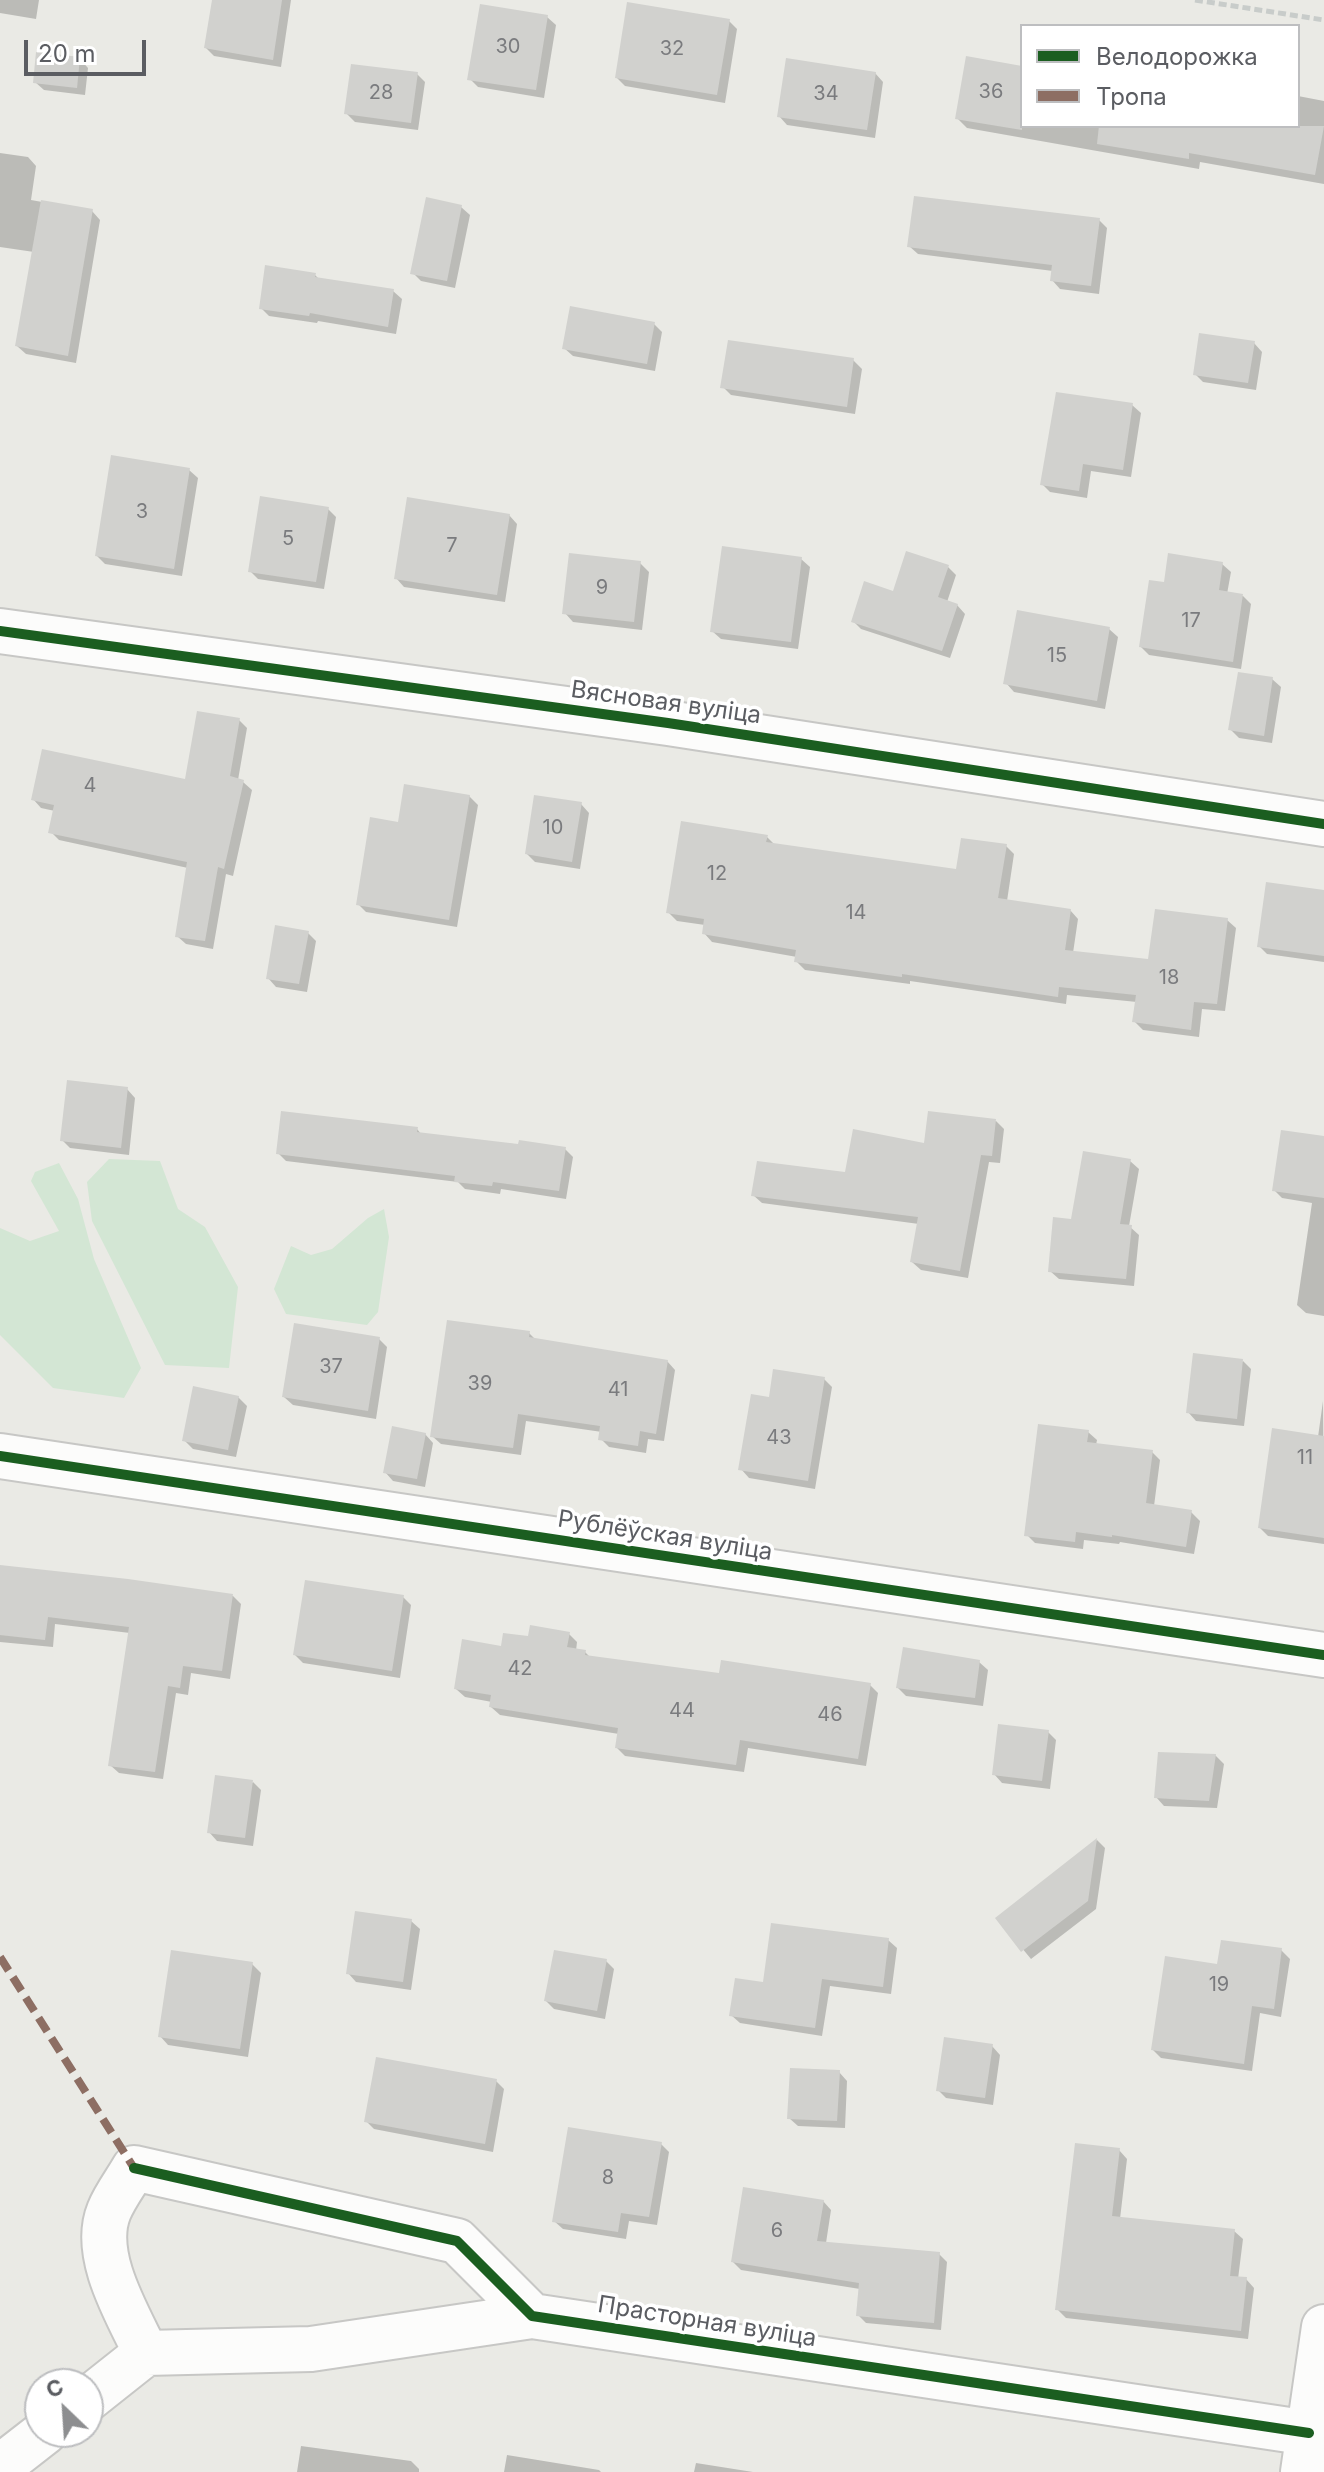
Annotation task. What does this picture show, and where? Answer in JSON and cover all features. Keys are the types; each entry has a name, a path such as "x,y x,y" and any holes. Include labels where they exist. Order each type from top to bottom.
{"street":[{"name":"Вясновая вуліца","path":"0,631 668,723 1324,824"},
{"name":"Рублёўская вуліца","path":"0,1456 1324,1655"},
{"path":"104,2386 146,2353 111,2278 104,2239 108,2213 134,2168 457,2241 532,2316"},
{"name":"Прасторная вуліца","path":"146,2353 311,2349 532,2316 1306,2452"},
{"path":"1306,2452 1324,2327"},
{"path":"0,2467 24,2448"}],"path":[{"path":"1195,0 1324,20"}],"green space":[{"path":"109,1159 160,1161 178,1209 205,1227 238,1287 229,1368 165,1365 92,1221 87,1182"},
{"path":"59,1163 78,1199 94,1259 141,1368 124,1398 53,1388 0,1335 0,1228 30,1241 59,1231 31,1181 35,1172"},
{"path":"384,1209 389,1237 378,1312 367,1325 286,1314 274,1289 291,1246 311,1255 332,1249 368,1218"}],"building":[{"path":"212,0 282,0 273,60 204,48"},
{"path":"627,2 730,19 717,95 615,78"},
{"path":"480,4 548,15 536,90 467,80"},
{"path":"36,52 80,57 77,88 33,83"},
{"path":"966,56 1020,66 1022,130 955,119"},
{"path":"786,58 876,72 867,130 777,117"},
{"path":"351,64 418,72 411,123 344,114"},
{"path":"1324,126 1315,175 1189,153 1189,159 1097,144 1099,128"},
{"path":"914,196 1100,218 1091,286 1050,281 1052,265 907,247"},
{"path":"426,197 462,205 447,281 410,274"},
{"path":"41,200 93,209 68,356 15,346"},
{"path":"265,265 316,273 315,277 394,289 388,327 310,313 309,316 259,309"},
{"path":"570,306 655,322 647,364 562,349"},
{"path":"1199,333 1255,341 1248,383 1193,375"},
{"path":"728,340 854,358 847,407 720,388"},
{"path":"1056,392 1133,403 1123,470 1083,464 1079,491 1040,485"},
{"path":"111,455 190,468 174,569 95,556"},
{"path":"260,496 329,507 316,582 248,572"},
{"path":"407,497 510,514 497,595 394,579"},
{"path":"722,546 802,557 791,642 710,632"},
{"path":"906,551 949,565 938,597 958,604 942,651 851,622 864,581 893,591"},
{"path":"569,553 641,561 634,622 562,614"},
{"path":"1168,553 1223,562 1219,590 1243,594 1233,662 1139,647 1149,580 1164,582"},
{"path":"1017,610 1110,627 1097,701 1003,684"},
{"path":"1238,672 1273,677 1264,736 1228,730"},
{"path":"197,711 240,718 230,776 244,780 224,869 218,867 205,941 175,937 187,862 48,833 54,805 31,800 42,749 185,779"},
{"path":"404,784 470,795 449,920 356,905 370,817 398,822"},
{"path":"534,795 582,802 572,862 525,854"},
{"path":"681,821 768,835 766,842 956,869 961,838 1007,844 998,898 1071,909 1065,950 1148,959 1155,909 1228,918 1217,1004 1194,1002 1191,1030 1132,1022 1136,995 1059,987 1058,997 794,962 796,950 702,934 704,919 666,913"},
{"path":"1266,882 1324,890 1324,956 1257,947"},
{"path":"275,925 309,931 299,984 266,979"},
{"path":"67,1080 128,1087 121,1148 60,1141"},
{"path":"281,1111 418,1127 417,1132 566,1147 559,1191 493,1182 492,1186 454,1182 455,1176 276,1154"},
{"path":"928,1111 996,1119 992,1156 981,1155 960,1271 910,1262 918,1217 751,1196 757,1161 845,1172 853,1129 924,1143"},
{"path":"1281,1130 1324,1136 1324,1198 1272,1191"},
{"path":"1083,1151 1131,1159 1120,1224 1132,1225 1126,1279 1048,1272 1053,1217 1071,1219"},
{"path":"447,1320 530,1331 529,1337 668,1360 656,1434 640,1431 638,1446 598,1440 600,1426 518,1414 513,1448 430,1437"},
{"path":"294,1323 380,1337 368,1411 282,1397"},
{"path":"1193,1353 1243,1359 1237,1419 1186,1413"},
{"path":"773,1369 825,1377 808,1481 738,1470 751,1394 769,1397"},
{"path":"193,1386 239,1396 228,1450 182,1441"},
{"path":"1038,1424 1089,1430 1087,1442 1153,1450 1146,1503 1192,1510 1186,1547 1076,1532 1075,1542 1024,1536"},
{"path":"392,1426 426,1433 417,1479 383,1473"},
{"path":"1272,1428 1324,1436 1324,1538 1258,1528"},
{"path":"0,1565 233,1594 222,1671 183,1666 180,1688 168,1686 155,1772 108,1766 129,1627 48,1617 45,1640 0,1635"},
{"path":"305,1580 404,1595 392,1671 293,1655"},
{"path":"530,1625 570,1632 567,1647 586,1650 585,1655 719,1673 721,1660 871,1683 858,1759 740,1740 736,1765 615,1748 618,1728 489,1707 491,1695 454,1689 462,1639 501,1646 503,1633 528,1636"},
{"path":"903,1647 980,1660 975,1698 896,1688"},
{"path":"998,1724 1049,1730 1042,1781 992,1775"},
{"path":"1158,1752 1216,1754 1209,1801 1154,1798"},
{"path":"215,1775 253,1780 245,1838 207,1833"},
{"path":"1097,1838 1088,1901 1021,1952 995,1918"},
{"path":"355,1911 412,1919 403,1982 346,1974"},
{"path":"771,1923 889,1938 883,1987 822,1979 815,2028 729,2016 735,1978 763,1982"},
{"path":"1221,1940 1282,1948 1274,2009 1252,2006 1244,2064 1151,2050 1165,1956 1217,1964"},
{"path":"171,1950 253,1962 240,2049 158,2037"},
{"path":"554,1950 607,1959 597,2011 544,2001"},
{"path":"944,2037 993,2044 985,2098 936,2091"},
{"path":"376,2057 497,2079 485,2144 364,2122"},
{"path":"790,2068 840,2070 837,2121 787,2119"},
{"path":"568,2127 662,2142 649,2217 621,2213 618,2232 552,2222"},
{"path":"1075,2143 1120,2148 1112,2216 1235,2229 1230,2276 1247,2277 1241,2331 1055,2310"},
{"path":"743,2187 824,2200 817,2241 940,2252 934,2323 856,2316 859,2283 731,2262"}],"marked path":[{"path":"0,1957 134,2168"}],"cycle path":[{"path":"0,631 668,723 1324,824"},
{"path":"0,1456 1324,1655"},
{"path":"134,2168 457,2241 532,2316 1309,2433"}]}
